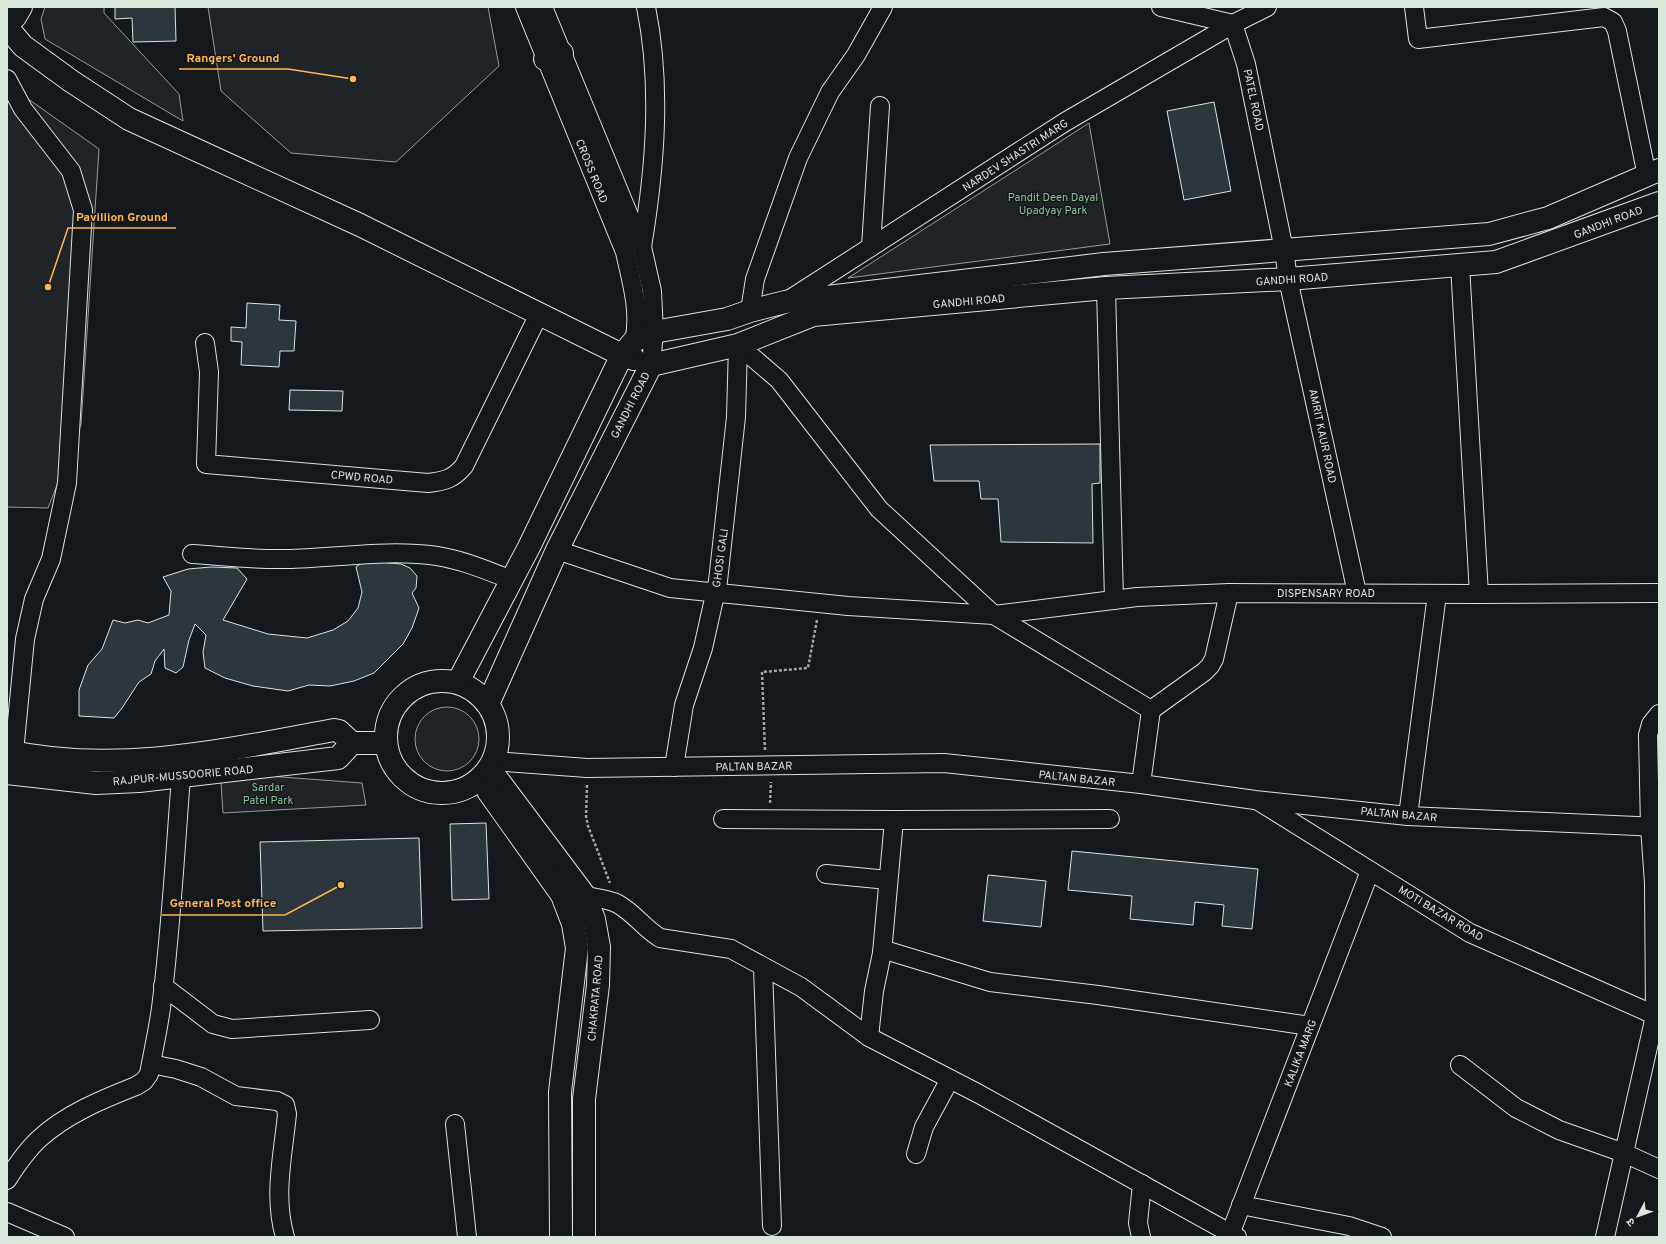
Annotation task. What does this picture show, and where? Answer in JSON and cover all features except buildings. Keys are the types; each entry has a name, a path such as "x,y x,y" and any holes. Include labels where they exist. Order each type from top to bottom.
{"main road":[{"path":"7,24 15,17 21,7"},
{"path":"7,27 24,46 65,77 130,119 360,225 539,314 628,348 651,365"},
{"name":"GANDHI ROAD","path":"628,348 654,332 727,319 750,311 785,302 1104,264 1489,234 1548,218 1653,173"},
{"name":"GANDHI ROAD","path":"488,704 557,550 651,365 738,345 813,315 1106,288 1288,280 1496,262 1659,203"},
{"path":"458,682 533,540 628,348"},
{"path":"439,680 458,682 475,690 488,704 495,717 498,732 498,746 487,769 466,788 448,793 430,792 414,786 400,775 390,760 385,743 386,724 393,707 405,693 421,683 439,680"},
{"name":"RAJPUR-MUSSOORIE ROAD","path":"7,773 96,783 139,781 338,758 352,743 340,731 334,730 178,757 88,762 10,751"},
{"path":"352,743 385,743"},
{"name":"CHAKRATA ROAD","path":"487,769 585,896 594,919 599,947 598,985 584,1099 584,1237"},
{"name":"CHAKRATA ROAD","path":"487,769 562,895 573,924 576,948 560,1092 561,1237"}],"street":[{"name":"CROSS ROAD","path":"524,7 554,56 642,247 652,291 654,332 651,365"},
{"name":"CROSS ROAD","path":"544,7 554,56 625,252 634,293 636,331 628,348"},
{"path":"642,247 651,196 654,153 655,81 650,26 646,7"},
{"path":"750,311 755,279 798,158 830,92 856,55 883,7"},
{"path":"1160,7 1233,24"},
{"name":"NARDEV SHASTRI MARG","path":"785,302 1065,122 1233,24 1251,11 1267,7"},
{"path":"1414,7 1418,39 1604,18 1613,22 1617,31 1653,173"},
{"name":"PATEL ROAD","path":"1233,24 1246,64 1284,250 1288,280"},
{"path":"7,79 23,109 71,172 82,210 67,483 52,559 34,598 25,639 10,751"},
{"path":"871,247 880,106"},
{"path":"1460,266 1479,594"},
{"name":"AMRIT KAUR ROAD","path":"1288,280 1357,593"},
{"path":"1106,288 1114,600"},
{"name":"CPWD ROAD","path":"205,343 209,372 206,464 428,483 443,481 456,476 464,466 539,314"},
{"path":"738,345 779,380 878,509 994,614 1151,710"},
{"name":"GHOSI GALI","path":"674,767 684,705 703,648 718,580 736,418 738,345"},
{"name":"DISPENSARY ROAD","path":"557,550 670,588 715,594 820,603 994,614 1137,597 1229,593 1659,593"},
{"path":"192,554 285,560 368,554 408,553 439,557 477,567 512,580"},
{"path":"1141,784 1151,710 1204,672 1210,666 1214,659 1229,593"},
{"path":"1408,816 1437,594"},
{"path":"1605,1237 1657,1016 1657,884 1648,735 1651,724 1659,714"},
{"name":"PALTAN BAZAR","path":"487,769 944,763 1141,784 1256,800 1408,816 1654,827"},
{"path":"7,1180 20,1160 39,1139 60,1123 83,1110 136,1086 146,1077 151,1064 164,986 173,891 181,777"},
{"name":"MOTI BAZAR ROAD","path":"1256,800 1470,933 1657,1016"},
{"path":"723,819 1110,819"},
{"path":"869,1037 874,991 882,953 894,820"},
{"name":"KALIKA MARG","path":"1232,1236 1241,1205 1370,871"},
{"path":"826,874 888,880"},
{"path":"585,896 605,900 619,905 653,934 660,938 725,947 801,987 869,1037 950,1079 1142,1184 1232,1236"},
{"path":"882,953 883,950 885,950 990,982 1098,995 1310,1026"},
{"path":"763,967 772,1226"},
{"path":"164,986 212,1024 232,1029 370,1020"},
{"path":"151,1064 176,1069 201,1077 236,1096 277,1101 285,1105 287,1114 279,1184 282,1227 285,1237"},
{"path":"1460,1065 1516,1108 1559,1130 1624,1153 1659,1169"},
{"path":"916,1154 924,1127 950,1079"},
{"path":"455,1124 467,1237"},
{"path":"1141,1237 1138,1223 1142,1184"},
{"path":"1241,1205 1349,1226 1382,1237"},
{"path":"7,1212 65,1237"}],"path":[{"path":"769,819 768,766 762,672 808,668 820,603"},
{"path":"587,768 586,816 588,826 619,905"}],"green space":[{"path":"45,7 104,7 104,13 179,94 183,121 45,39 41,19"},
{"path":"208,7 488,7 499,66 396,162 291,153 221,91"},
{"path":"7,84 99,149 81,425 48,508 7,507"},
{"name":"Pandit Deen Dayal Upadyay Park","path":"1089,123 1110,244 848,278"},
{"path":"441,707 453,707 470,716 477,727 479,739 477,751 470,762 453,771 441,771 429,766 420,757 415,745 415,733 420,721 429,712"},
{"name":"Sardar Patel Park","path":"268,776 362,783 366,805 223,813 221,782"}],"place":[{"name":"Rangers' Ground","path":"353,79"},
{"name":"Pavillion Ground","path":"48,287"},
{"name":"General Post office","path":"341,885"}]}
